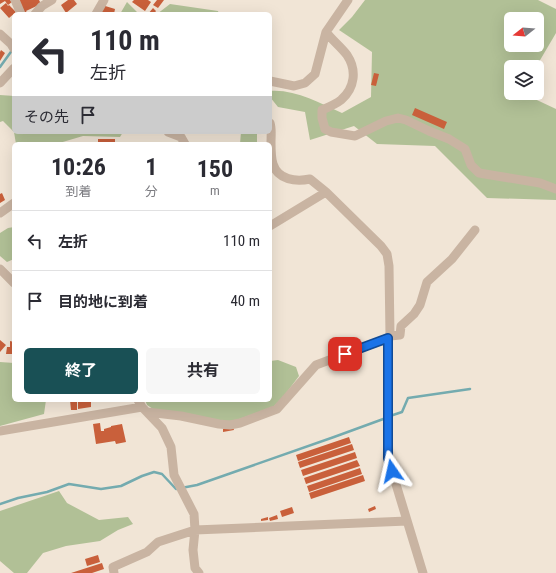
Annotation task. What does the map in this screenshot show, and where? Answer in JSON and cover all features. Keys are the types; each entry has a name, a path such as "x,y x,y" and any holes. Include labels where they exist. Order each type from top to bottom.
{"street":[{"path":"15,0 20,12"},
{"path":"37,12 42,6 52,0"},
{"path":"97,12 104,0"},
{"path":"272,81 294,86 305,83 315,74 326,32 348,0"},
{"path":"326,32 347,55 354,68 354,78 348,94 340,101 322,110 322,118 325,129 331,132 355,136 386,121 398,118 406,120 449,139 465,149 471,165 479,173 540,182 556,189"},
{"path":"0,34 12,46"},
{"path":"1,82 12,70"},
{"path":"1,82 6,82 12,78"},
{"path":"173,134 181,137 184,142"},
{"path":"272,153 273,164 277,171 290,180 300,181 310,179 326,192 381,246 387,254 389,266 388,458 423,573"},
{"path":"272,225 326,192"},
{"path":"0,213 12,204"},
{"path":"0,431 143,406 181,416 230,425 276,409 316,364 389,337 400,335 401,326 420,306 427,282 452,259 475,230"},
{"path":"0,269 12,281"},
{"path":"143,406 162,428 171,447 174,475 194,514 193,550 195,568 199,573"},
{"path":"114,573 113,567 147,552 158,542 194,530 407,521"}],"green space":[{"path":"365,0 538,0 556,9 556,33 540,60 504,60 504,100 537,100 556,109 556,200 487,198 435,146 377,144 354,126 310,140 305,112 278,107 272,100 272,91 289,92 316,101 342,113 371,97 372,52 339,30 352,17"},
{"path":"127,2 137,12 121,12"},
{"path":"170,4 218,12 160,12"},
{"path":"0,95 12,96 12,130 3,121 0,122"},
{"path":"14,134 122,134 120,137 83,136 63,142 16,142"},
{"path":"241,134 257,134 257,142 240,142"},
{"path":"12,227 12,260 7,262 0,256 0,233"},
{"path":"278,360 296,367 299,376 281,400 273,407 234,421 225,421 153,409 147,405 146,402 272,402 272,361"},
{"path":"0,362 12,363 12,402 46,402 44,414 0,426"},
{"path":"59,491 67,503 99,520 128,517 133,524 118,530 100,541 66,546 43,553 27,573 14,573 0,561 0,511"}],"building":[{"path":"0,0 10,0 12,2 8,5 5,1 0,4"},
{"path":"17,0 39,0 41,4 26,11 27,12 23,12"},
{"path":"68,0 74,0 77,4 67,12 65,12 61,5"},
{"path":"134,0 148,0 151,2 145,11 132,2"},
{"path":"157,0 164,0 158,8 153,5"},
{"path":"6,3 16,12 12,12 12,15 9,18 0,8"},
{"path":"102,5 115,9 114,12 100,12"},
{"path":"153,8 156,11 155,12 150,12"},
{"path":"1,50 5,53 0,61 0,52"},
{"path":"374,73 379,74 376,86 371,85"},
{"path":"415,108 447,122 444,129 412,115"},
{"path":"98,139 115,139 115,142 98,142"},
{"path":"2,193 5,200 0,203 0,194"},
{"path":"0,340 6,345 0,352"},
{"path":"10,341 12,342 12,354 6,354 7,347 10,347"},
{"path":"70,402 77,402 77,410 71,410"},
{"path":"78,402 91,402 91,407 78,409"},
{"path":"100,423 101,431 104,431 104,429 111,426 122,424 126,442 116,444 115,441 96,444 93,424"},
{"path":"233,427 234,430 223,432 223,429"},
{"path":"349,437 351,443 298,461 296,455"},
{"path":"352,444 354,450 300,468 298,462"},
{"path":"355,452 357,458 303,476 301,470"},
{"path":"357,460 360,466 306,484 304,478"},
{"path":"360,468 362,474 309,492 307,486"},
{"path":"363,475 365,481 311,499 309,493"},
{"path":"375,506 376,509 369,512 368,509"},
{"path":"292,507 294,513 282,517 280,511"},
{"path":"277,515 278,519 270,521 269,518"},
{"path":"268,517 268,520 261,521 261,519"},
{"path":"98,555 100,562 87,566 85,559"},
{"path":"102,563 104,569 92,573 71,573"}],"waterway":[{"path":"0,67 12,50"},
{"path":"390,416 402,412 408,398 470,389"},
{"path":"0,504 18,498 47,492 69,484 101,489 121,486 154,472 162,474 176,489 197,485 386,418"}],"route":[{"path":"345,354 388,338 388,458 392,471"}]}
